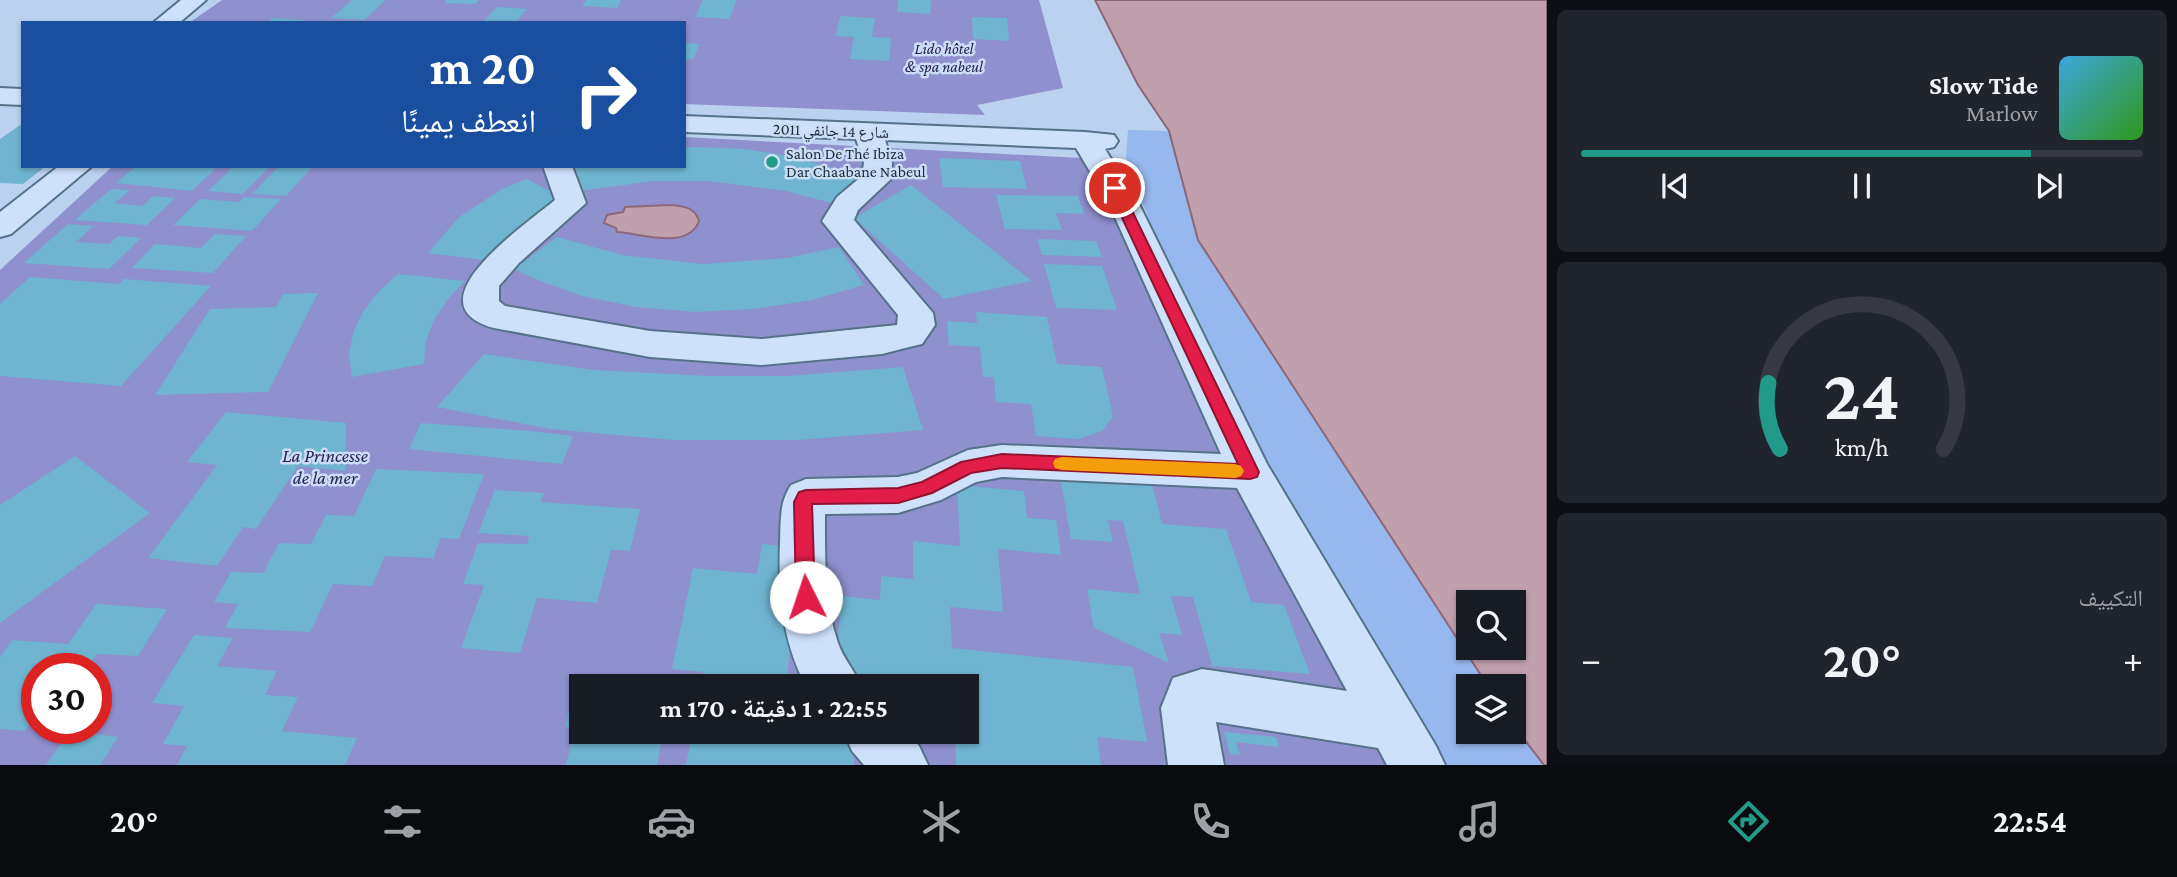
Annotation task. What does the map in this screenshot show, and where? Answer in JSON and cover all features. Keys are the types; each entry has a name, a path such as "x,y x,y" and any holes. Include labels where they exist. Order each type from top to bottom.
{"street":[{"path":"167,21 195,0"},
{"path":"0,96 21,97"},
{"name":"شارع 14 جانفي 2011","path":"686,124 1094,141 1250,472"},
{"path":"558,168 569,193 570,203 508,256 482,284 481,305 494,316 650,344 761,352 881,341 909,335 917,325 915,313 838,222 839,214 845,206 876,179 878,163 868,132"},
{"path":"0,227 75,168"},
{"path":"828,674 810,640 803,575 803,502 806,497 898,495 926,488 968,467 1002,461 1250,472 1405,744"},
{"path":"1196,765 1187,708 1191,696 1202,694 1405,744"},
{"path":"882,744 900,765"}],"green space":[{"name":"Lido hôtel & spa nabeul","path":"222,0 1039,0 1063,88 977,105 985,115 686,104 686,21 192,21"},
{"name":"La Princesse de la mer","path":"686,137 1081,158 1284,530 1430,765 0,765 0,270 111,168 686,168"}],"sand":[{"path":"1128,130 1169,131 1198,240 1456,637 1456,660 1471,660 1480,674 1456,674 1456,744 1526,744 1526,742 1544,765 1444,765 1230,411 1166,265 1126,158"}],"shaded area":[{"path":"1095,0 1547,0 1547,765 1544,765 1526,742 1526,674 1480,674 1471,660 1526,660 1526,590 1456,590 1456,637 1198,240 1169,131 1138,85"},
{"path":"625,207 684,207 697,216 699,221 685,236 662,238 617,232 616,228 604,223 607,215 623,212"}],"building":[{"path":"352,0 386,0 364,20 331,18"},
{"path":"446,0 479,0 475,4 444,3"},
{"path":"586,0 621,0 617,8 582,6"},
{"path":"703,0 737,0 729,19 695,17"},
{"path":"898,0 931,0 930,14 897,12"},
{"path":"497,7 527,9 517,21 484,21"},
{"path":"840,16 875,18 872,37 891,38 889,61 850,59 854,37 836,36"},
{"path":"972,17 1007,18 1009,41 973,39"},
{"path":"272,18 305,20 304,21 269,21"},
{"path":"686,43 699,44 694,58 686,60"},
{"path":"21,124 21,168 43,168 23,184 0,183 0,139"},
{"path":"686,148 745,149 794,157 864,177 835,204 786,191 708,181 654,181 579,191 570,168 686,168"},
{"path":"939,158 1020,161 1027,189 943,187"},
{"path":"134,168 216,168 192,191 116,183"},
{"path":"232,168 268,168 243,194 208,191"},
{"path":"277,168 311,168 286,196 252,194"},
{"path":"527,179 569,201 521,226 484,260 428,253 459,217 502,189"},
{"path":"911,185 1032,281 944,299 854,218"},
{"path":"111,189 130,190 115,203 142,206 153,196 175,198 147,225 75,220"},
{"path":"996,195 1078,196 1084,214 1056,213 1062,230 1005,229"},
{"path":"244,197 281,199 252,231 173,225 200,199 239,202"},
{"path":"68,224 93,226 76,242 109,244 118,236 141,238 109,269 24,263"},
{"path":"215,234 246,236 213,273 132,268 155,244 201,248"},
{"path":"557,237 622,255 703,264 787,258 839,247 864,285 812,300 754,309 695,312 636,307 582,296 514,269"},
{"path":"1037,239 1096,241 1102,257 1042,255"},
{"path":"1044,264 1102,266 1117,310 1056,308"},
{"path":"398,274 465,281 448,299 434,320 426,341 424,364 352,377 349,355 353,333 363,312 378,292"},
{"path":"30,277 120,284 124,279 211,286 121,386 0,376 0,304"},
{"path":"318,293 268,392 155,395 210,309 276,307 283,294"},
{"path":"976,312 1047,317 1057,364 1102,367 1113,417 1102,431 1079,439 1036,436 1031,404 996,402 994,377 983,377 980,347 949,345 947,321 977,323"},
{"path":"484,354 594,370 709,376 788,376 903,367 923,430 798,440 673,440 550,429 437,407"},
{"path":"226,412 346,423 345,471 298,466 256,529 243,527 217,566 148,558 217,465 187,462"},
{"path":"421,423 573,436 562,464 409,449"},
{"path":"75,456 150,513 0,623 0,505"},
{"path":"376,469 484,474 459,539 441,538 433,558 385,556 372,586 333,584 310,632 225,628 238,604 214,602 231,572 263,573 279,543 311,544 326,515 354,516"},
{"path":"1059,470 1150,476 1162,524 1226,529 1251,602 1284,605 1310,674 1212,666 1193,597 1171,596 1182,635 1159,633 1169,663 1094,628 1087,589 1140,594 1123,521 1108,520 1113,542 1071,539"},
{"path":"957,485 1024,491 1027,518 1056,520 1061,555 998,549 1003,612 950,607 952,648 1133,667 1147,742 1097,737 1101,765 956,765 955,744 979,744 979,674 835,674 841,596 880,600 881,576 913,579 913,541 960,546"},
{"path":"495,490 544,493 541,502 640,509 630,551 611,550 597,603 537,598 520,653 461,648 484,585 463,584 478,543 527,544 529,536 478,533"},
{"path":"762,544 801,548 787,674 703,674 672,669 693,568 757,574"},
{"path":"96,604 167,609 138,656 112,653 21,653 21,731 0,729 0,657 12,640 68,644"},
{"path":"194,635 233,638 217,666 277,671 265,695 298,697 282,731 357,738 345,765 177,765 187,746 163,744 184,706 152,703"},
{"path":"569,711 569,727 565,727"},
{"path":"1224,732 1276,737 1279,747 1236,742 1240,755 1230,754"},
{"path":"112,736 118,737 100,765 46,765 61,744 112,744"},
{"path":"571,744 661,744 657,765 566,765"},
{"path":"690,744 855,744 854,765 686,765"}],"slow traffic":[{"path":"1062,463 1235,471"}],"place":[{"name":"Salon De Thé Ibiza Dar Chaabane Nabeul","path":"772,162"}],"route":[{"path":"806,597 803,575 803,502 806,497 813,495 898,495 926,488 968,467 1002,461 1250,472 1115,188"}]}
